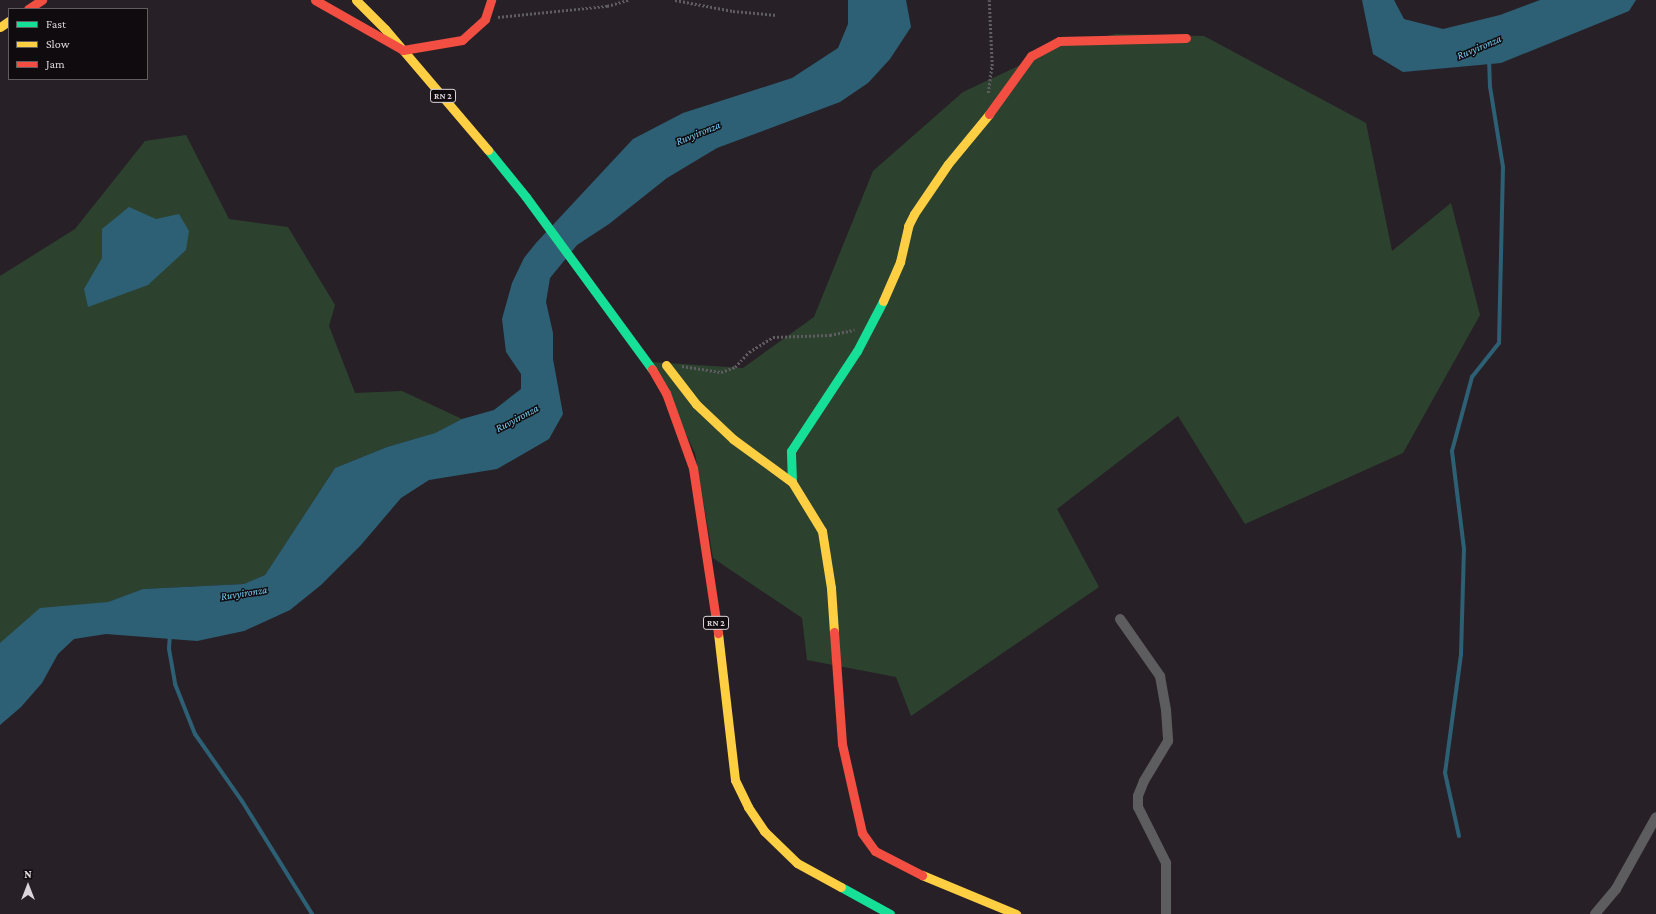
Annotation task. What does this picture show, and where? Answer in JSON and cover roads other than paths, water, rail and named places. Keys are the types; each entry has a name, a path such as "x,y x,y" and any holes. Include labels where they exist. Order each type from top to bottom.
{"street":[{"path":"30,8 42,0"},
{"path":"315,0 403,50 432,47 462,40 473,32 485,19 491,0"},
{"name":"RN 2","path":"356,0 403,50 465,122 526,198 589,286 650,366 666,393 693,468 715,609 730,750 735,780 748,807 764,831 797,863 890,914"},
{"path":"0,28 8,22"},
{"path":"792,482 791,451 857,351 868,327 888,292 900,262 908,226 914,214 948,164 998,104 1030,56 1059,41 1186,38"},
{"path":"666,365 696,404 733,439 792,482 818,523 827,551 842,744 862,834 875,851 888,859 940,884 1016,914"},
{"path":"1120,619 1160,676 1166,710 1168,742 1144,781 1138,796 1138,807 1166,863 1166,914"},
{"path":"1595,914 1616,889 1656,817"}],"water":[{"name":"Ruvyironza","path":"848,0 906,0 911,27 890,59 868,83 840,102 717,148 667,178 609,224 577,245 550,278 546,302 553,333 553,359 563,414 549,439 497,469 429,480 401,498 361,545 321,585 290,610 244,631 197,641 106,634 74,639 58,654 42,683 21,707 0,725 0,643 40,608 108,602 143,589 244,584 265,575 335,468 387,447 435,433 462,419 494,410 521,389 521,374 506,352 502,319 512,283 524,258 536,243 633,139 683,113 792,78 838,48 848,24"},
{"name":"Ruvyironza","path":"1362,0 1394,0 1404,19 1443,29 1500,15 1540,0 1636,0 1629,11 1501,63 1403,72 1373,54"},
{"path":"129,207 156,219 179,214 189,231 186,250 148,285 88,307 84,289 102,258 102,229"}],"waterway":[{"path":"1459,836 1445,773 1461,655 1464,549 1452,451 1472,377 1499,343 1503,167 1490,87 1489,60"},
{"path":"170,634 169,649 175,684 195,734 242,801 312,914"}]}
